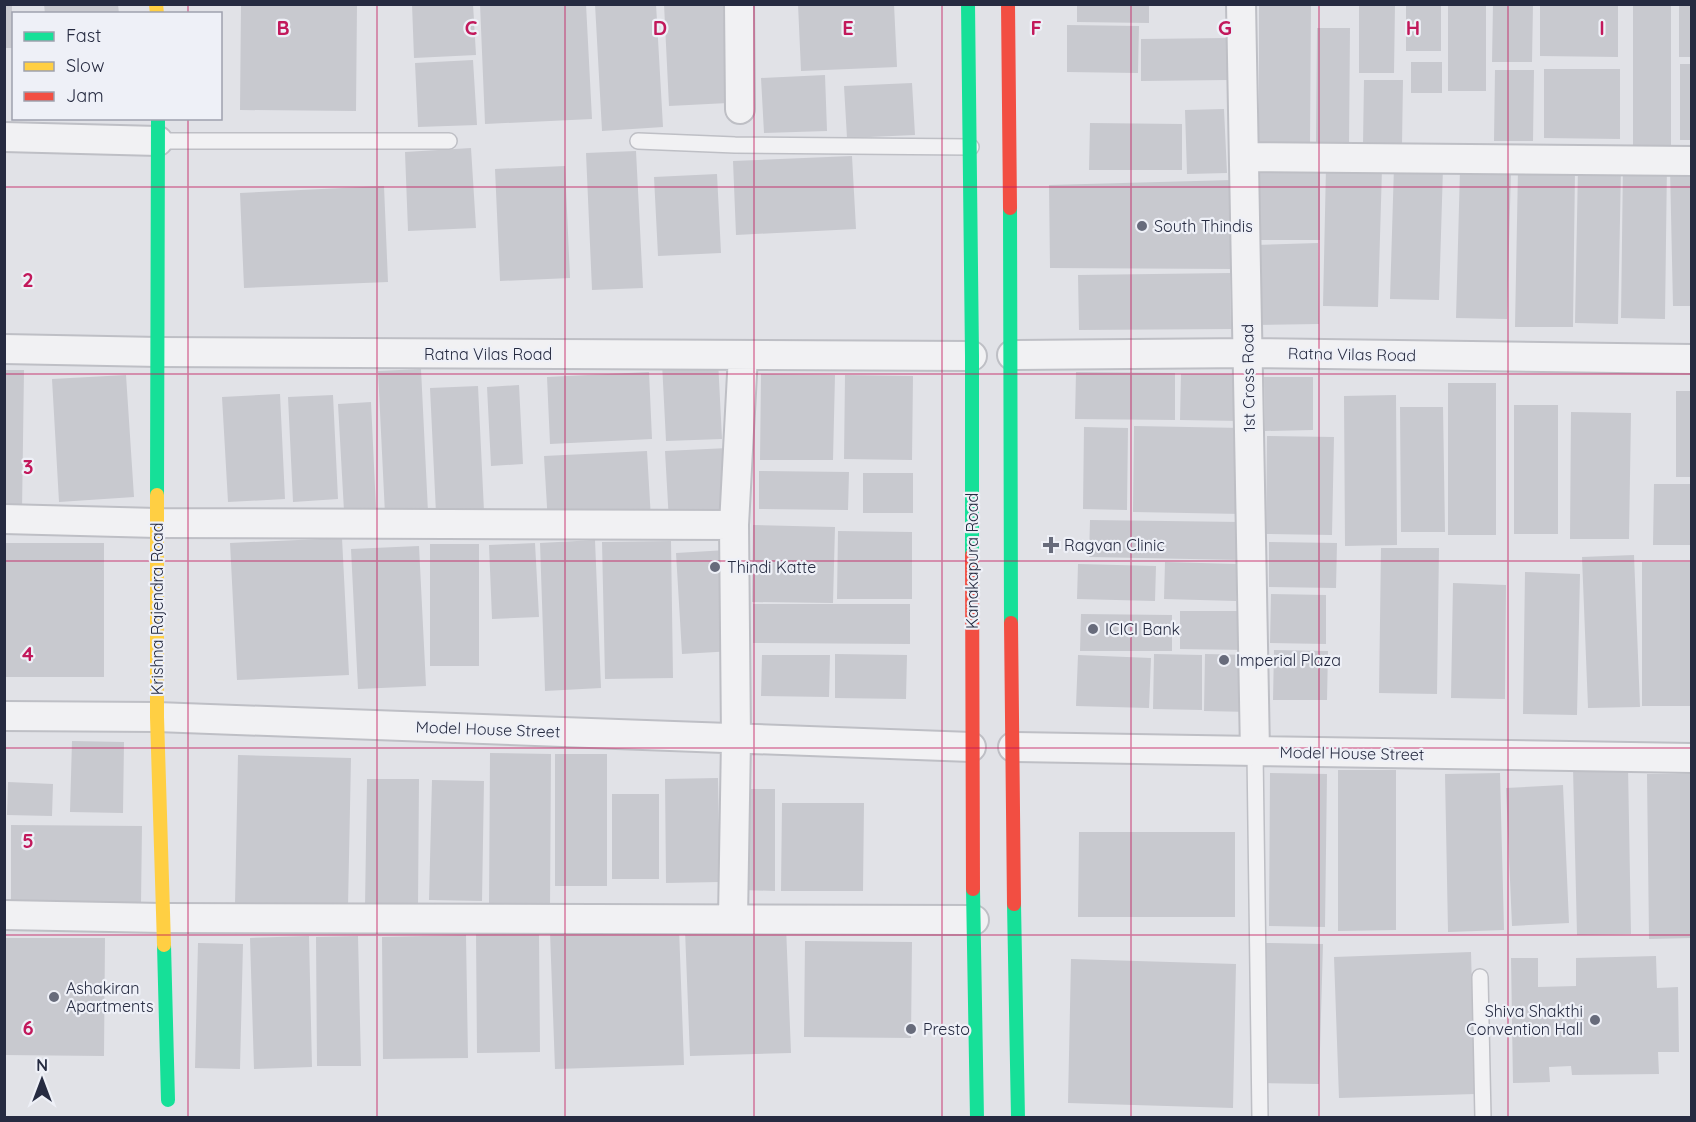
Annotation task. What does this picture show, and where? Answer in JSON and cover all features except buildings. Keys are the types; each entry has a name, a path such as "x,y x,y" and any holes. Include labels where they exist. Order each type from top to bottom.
{"main road":[{"name":"Kanakapura Road","path":"968,4 972,356 971,747 977,1118"},
{"path":"1008,4 1018,1118"},
{"name":"Krishna Rajendra Road","path":"158,130 157,717 168,1106"}],"street":[{"path":"739,4 740,109"},
{"name":"1st Cross Road","path":"1241,4 1255,752"},
{"path":"4,137 158,130"},
{"path":"1244,157 1692,160"},
{"name":"Ratna Vilas Road","path":"4,349 159,352 972,356"},
{"name":"Ratna Vilas Road","path":"1012,355 1248,353 1692,358"},
{"path":"733,919 736,739 734,525 743,355"},
{"path":"4,519 157,523 734,525"},
{"name":"Model House Street","path":"4,716 157,717 971,747"},
{"name":"Model House Street","path":"1013,747 1692,758"},
{"path":"4,915 162,918 974,920"}],"lane":[{"path":"158,130 449,141"},
{"path":"638,141 971,147"},
{"path":"1255,752 1260,1118"},
{"path":"1480,977 1483,1118"}],"traffic: fast":[{"path":"968,4 972,555"},
{"path":"157,495 158,120"},
{"path":"1010,208 1011,623"},
{"path":"973,889 977,1118"},
{"path":"1014,904 1018,1118"},
{"path":"164,945 168,1100"}],"traffic: slow":[{"path":"156,4 157,12"},
{"path":"157,495 157,717 164,945"}],"traffic: jam":[{"path":"1008,4 1010,208"},
{"path":"972,555 973,889"},
{"path":"1011,623 1014,904"}],"place":[{"name":"South Thindis","path":"1142,226"},
{"name":"Ragvan Clinic","path":"1051,545"},
{"name":"Thindi Katte","path":"715,567"},
{"name":"ICICI Bank","path":"1093,629"},
{"name":"Imperial Plaza","path":"1224,660"},
{"name":"Ashakiran Apartments","path":"54,997"},
{"name":"Shiva Shakthi Convention Hall","path":"1595,1020"},
{"name":"Presto","path":"911,1029"}]}
